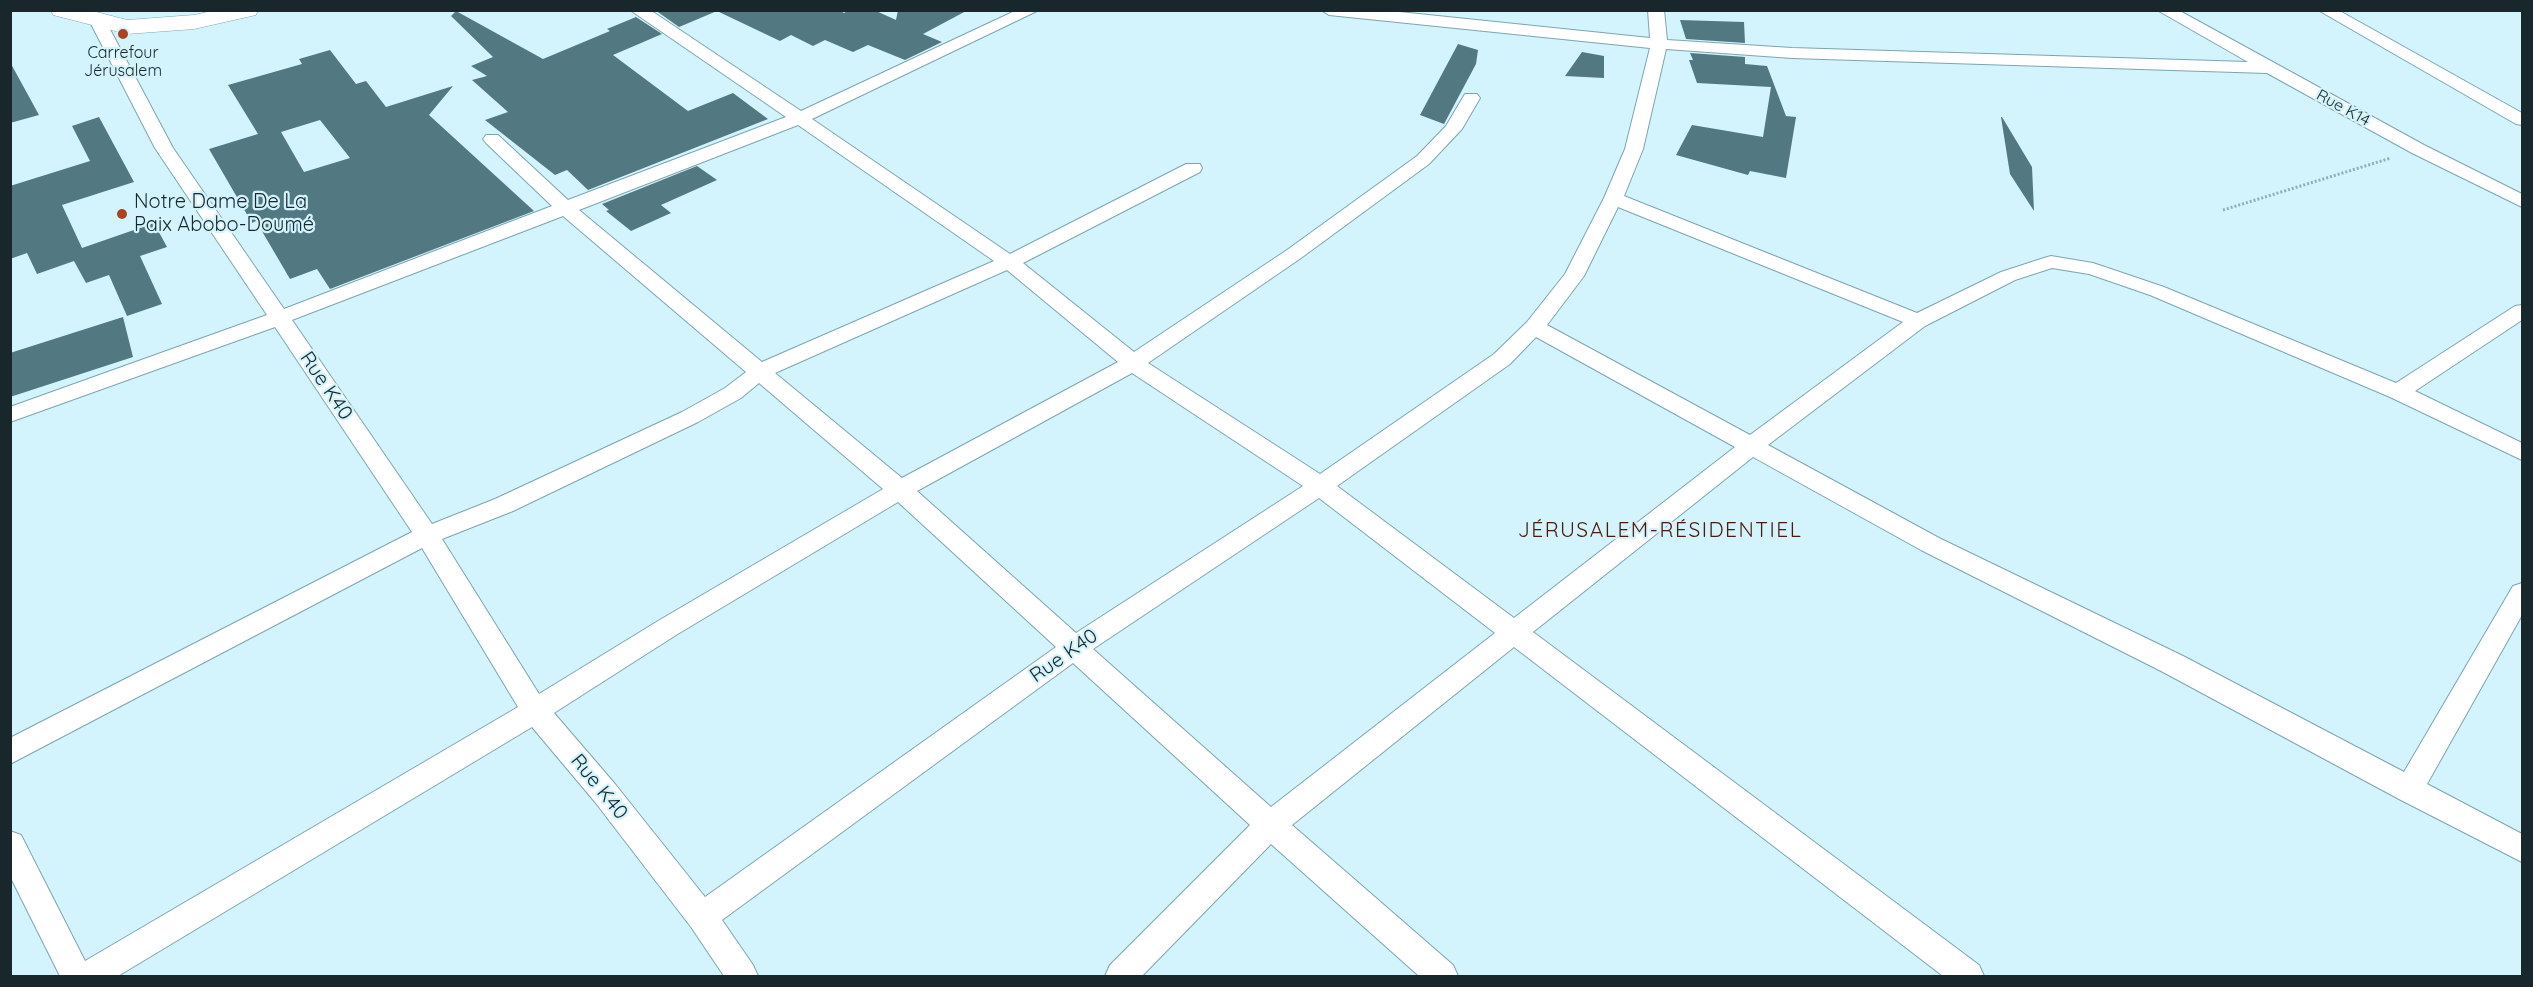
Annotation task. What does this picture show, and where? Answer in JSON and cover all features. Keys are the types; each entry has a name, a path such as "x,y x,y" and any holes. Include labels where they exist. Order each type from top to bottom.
{"street":[{"path":"61,10 127,27 161,26 248,10"},
{"path":"638,10 801,118 1009,262 1133,363 1320,486 1968,976"},
{"path":"10,415 279,318 801,118 1031,10"},
{"path":"1329,10 1659,44 1792,53 2269,68"},
{"name":"Rue K40","path":"97,20 164,148 427,535 535,711 605,793 702,917 1074,648 1320,486 1502,359 1534,327 1574,276 1613,198 1634,148 1659,44 1656,10"},
{"name":"Rue K14","path":"2165,10 2418,149 2523,201"},
{"path":"2326,10 2523,120"},
{"path":"88,976 535,711 667,628 900,490 1133,363 1294,254 1424,160 1453,129 1471,98"},
{"path":"492,139 565,208 900,490 1270,825 1442,976"},
{"path":"10,752 427,535 463,523 504,505 690,417 733,393 759,372 1009,262 1193,168"},
{"path":"1613,198 1918,321"},
{"path":"1121,976 1270,825 1516,634 1750,447 1918,321 2008,276 2051,262 2094,269 2157,291 2398,392 2523,452"},
{"path":"2398,392 2523,311"},
{"path":"1534,327 1930,544 2173,664 2523,849"},
{"path":"2409,790 2523,593"},
{"path":"10,844 76,976"},
{"path":"702,917 742,976"}],"path":[{"path":"2223,210 2418,149"}],"building":[{"path":"655,10 839,10 844,13 849,10 874,10 896,20 898,10 968,10 923,34 942,42 905,60 868,45 853,52 825,40 813,46 791,35 780,41 717,11 679,27"},
{"path":"456,11 543,59 610,31 607,29 636,17 662,34 613,55 688,111 733,93 768,119 588,190 567,170 555,175 485,120 508,112 472,80 487,76 471,66 493,57 451,16"},
{"path":"1680,20 1744,22 1745,43 1686,39"},
{"path":"1458,44 1478,50 1476,64 1444,124 1420,115"},
{"path":"330,50 356,84 366,81 386,107 453,86 429,115 534,211 330,289 317,269 290,279 256,221 252,223 209,149 258,134 228,85 302,64 299,59","holes":["320,120 350,158 304,172 281,132"]},
{"path":"1582,52 1604,56 1604,78 1565,76"},
{"path":"1690,53 1745,57 1745,64 1767,66 1786,116 1796,117 1786,178 1750,171 1748,175 1676,155 1692,125 1763,137 1771,87 1697,83 1689,60 1693,60"},
{"path":"10,62 39,115 10,123"},
{"path":"99,117 134,182 62,205 82,248 154,223 167,247 140,256 162,304 127,316 109,275 86,283 74,261 37,274 27,253 10,259 10,186 90,161 72,126"},
{"path":"2001,117 2032,167 2034,211 2010,174"},
{"path":"697,166 717,180 661,205 671,213 631,231 606,211 609,210 602,204"},
{"path":"123,317 133,357 10,397 10,353"}],"place":[{"name":"Carrefour Jérusalem","path":"123,34"},
{"name":"Notre Dame De La Paix Abobo-Doumé","path":"122,214"}],"district":[{"name":"JÉRUSALEM-RÉSIDENTIEL","path":"1660,531"}]}
